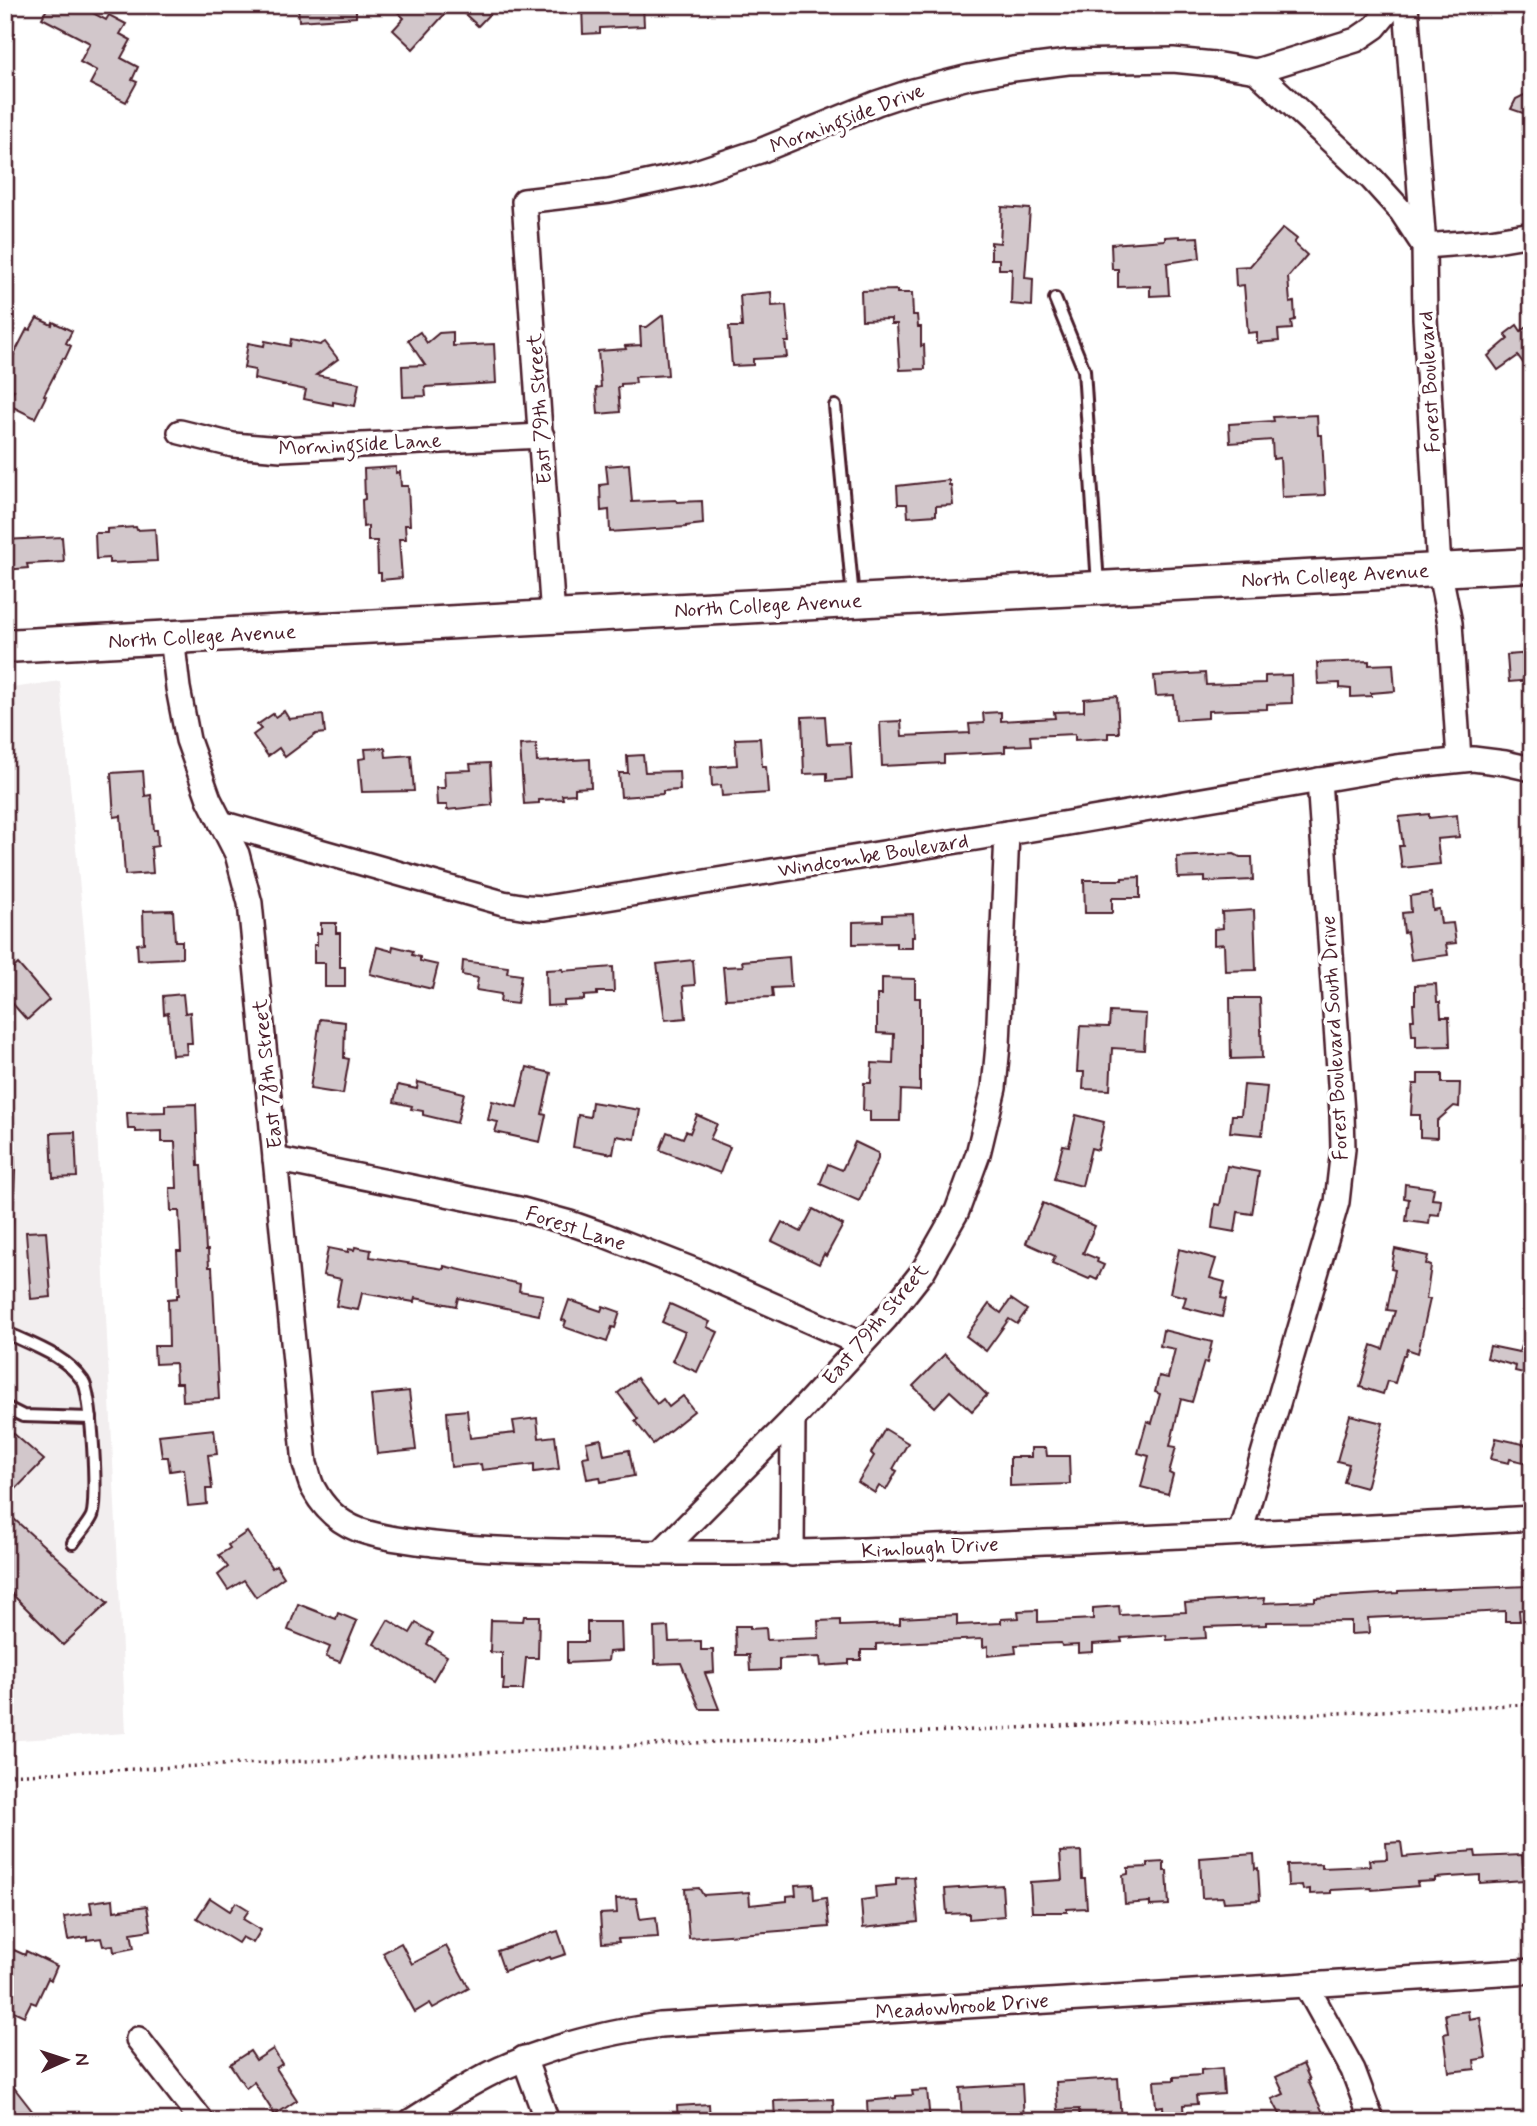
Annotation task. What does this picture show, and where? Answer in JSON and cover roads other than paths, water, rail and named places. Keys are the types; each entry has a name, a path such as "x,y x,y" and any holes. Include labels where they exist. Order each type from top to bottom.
{"main road":[{"name":"North College Avenue","path":"5,646 1532,565"}],"street":[{"name":"Morningside Drive","path":"524,201 608,191 685,175 751,154 845,115 913,91 1013,69 1068,62 1145,60 1201,62 1256,71 1356,40 1375,27 1393,5"},
{"name":"Forest Boulevard","path":"1406,5 1424,246 1425,318 1439,569 1450,623 1458,759"},
{"path":"1256,71 1372,179 1401,211 1424,246 1500,240 1532,234"},
{"name":"East 79th Street","path":"524,201 554,617"},
{"name":"Morningside Lane","path":"180,432 222,443 281,449 541,436"},
{"name":"East 78th Street","path":"172,637 188,740 209,799 237,854 250,903 305,1464 313,1489 322,1503 334,1514"},
{"name":"Windcombe Boulevard","path":"221,823 503,903 539,908 565,906 1396,767 1458,759 1496,762 1532,769"},
{"name":"Forest Boulevard South Drive","path":"1240,1534 1334,1214 1342,1158 1342,1113 1319,780"},
{"name":"East 79th Street","path":"660,1553 793,1419 886,1318 923,1271 957,1211 978,1154 989,1113 996,1070 1007,833"},
{"name":"Forest Lane","path":"275,1159 519,1209 570,1223 701,1273 861,1344"},
{"path":"792,1554 793,1419"},
{"name":"Kimlough Drive","path":"334,1514 348,1525 372,1534 446,1546 543,1552 792,1554 1532,1518"},
{"name":"Meadowbrook Drive","path":"411,2121 473,2083 524,2058 599,2036 660,2025 1532,1971"},
{"path":"1306,1985 1353,2070 1372,2121"},
{"path":"138,2039 202,2121"},
{"path":"524,2058 547,2121"}],"lane":[{"path":"1055,299 1084,370 1099,588"},
{"path":"835,406 853,601"},
{"path":"5,1119 8,1170 5,1226"},
{"path":"5,1332 65,1361 85,1383 94,1475 93,1514 73,1543"},
{"path":"5,1407 23,1416 90,1418"}]}
